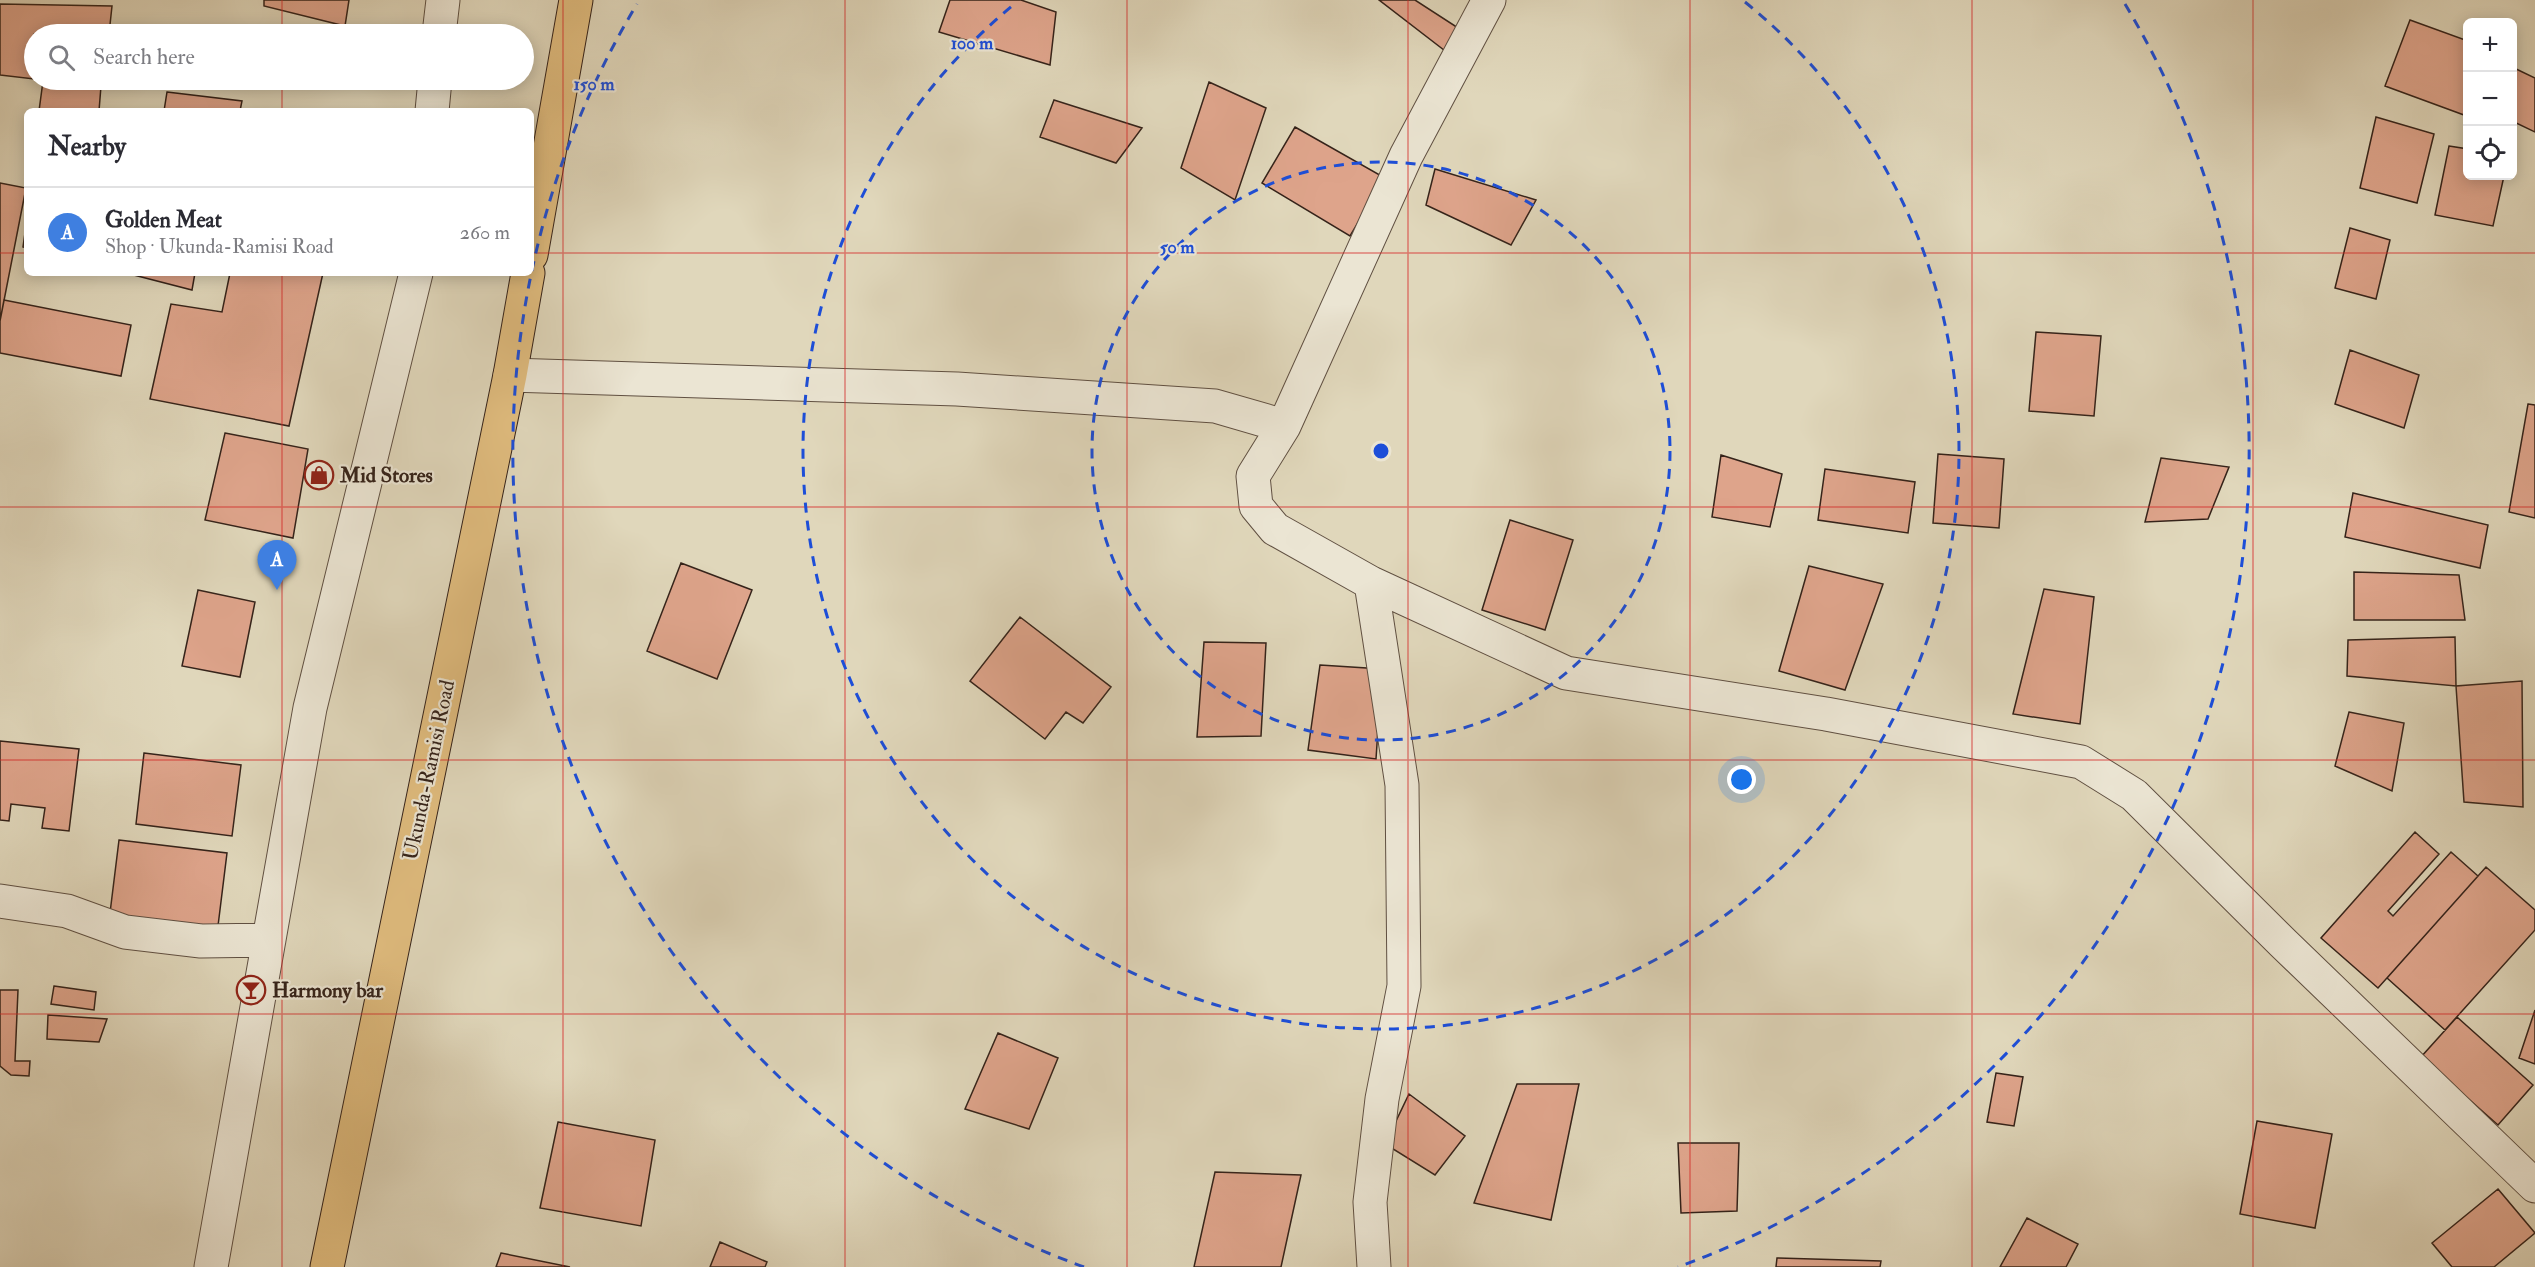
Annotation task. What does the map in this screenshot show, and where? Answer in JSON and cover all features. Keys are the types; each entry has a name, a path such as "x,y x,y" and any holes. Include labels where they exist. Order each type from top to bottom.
{"highway":[{"path":"534,238 576,0"},
{"name":"Ukunda-Ramisi Road","path":"327,1267 510,375 527,276"}],"street":[{"path":"440,24 443,0"},
{"path":"1489,0 1406,156 1284,426 1253,476 1256,506 1275,529 1371,583 1566,673 1826,714 2081,762 2134,795 2283,943 2535,1186"},
{"path":"432,108 434,90"},
{"path":"211,1267 310,708 415,276"},
{"path":"510,375 957,389 1215,406 1284,426"},
{"path":"1371,583 1402,784 1404,974 1404,986 1382,1099 1370,1202 1374,1267"},
{"path":"0,901 67,910 125,932 201,941 269,940"}],"building":[{"path":"264,0 349,0 345,24 337,24 264,6"},
{"path":"950,0 1021,0 1056,12 1050,65 939,32"},
{"path":"1379,0 1415,0 1469,35 1453,57"},
{"path":"0,4 112,6 110,24 24,24 24,78 0,75"},
{"path":"2410,20 2463,39 2463,115 2385,86"},
{"path":"2517,69 2535,78 2535,132 2517,123"},
{"path":"1209,82 1266,108 1235,200 1181,168"},
{"path":"42,90 101,90 99,108 39,108"},
{"path":"167,92 242,101 241,108 164,108"},
{"path":"1054,100 1142,128 1116,163 1040,137"},
{"path":"2376,117 2434,134 2417,203 2360,188"},
{"path":"1295,127 1385,178 1350,236 1262,183"},
{"path":"2449,146 2463,148 2463,180 2503,180 2493,226 2435,215"},
{"path":"1435,169 1536,200 1511,245 1426,205"},
{"path":"0,183 24,188 24,198 0,321"},
{"path":"2350,228 2390,240 2376,299 2335,288"},
{"path":"138,276 194,276 192,290"},
{"path":"229,276 322,276 289,426 150,399 171,304 222,312"},
{"path":"4,300 131,325 121,376 0,353 0,321"},
{"path":"2036,332 2101,336 2094,416 2029,411"},
{"path":"2350,350 2419,375 2404,428 2335,404"},
{"path":"2528,404 2535,405 2535,518 2509,512"},
{"path":"225,433 308,449 293,538 205,520"},
{"path":"1938,454 2004,459 1999,528 1933,523"},
{"path":"1721,455 1782,474 1770,527 1712,517"},
{"path":"2161,458 2229,467 2208,519 2145,522"},
{"path":"1825,469 1915,482 1908,533 1818,520"},
{"path":"2353,493 2488,525 2480,568 2345,537"},
{"path":"1510,520 1573,540 1545,630 1482,610"},
{"path":"681,563 752,590 717,679 647,651"},
{"path":"1809,566 1883,584 1845,690 1779,671"},
{"path":"2354,572 2459,575 2465,620 2354,620"},
{"path":"2044,589 2094,597 2080,724 2013,714"},
{"path":"198,590 255,602 240,677 182,666"},
{"path":"1020,617 1111,687 1083,723 1066,712 1045,739 970,681"},
{"path":"2455,637 2456,686 2347,676 2348,640"},
{"path":"1204,642 1266,643 1261,736 1197,737"},
{"path":"1320,665 1382,669 1376,759 1308,750"},
{"path":"2522,681 2523,807 2464,802 2456,686"},
{"path":"2349,712 2404,723 2392,791 2335,766"},
{"path":"0,741 79,749 69,831 42,828 45,808 11,804 9,821 0,820"},
{"path":"144,753 241,765 232,836 136,824"},
{"path":"2415,832 2439,854 2388,911 2393,916 2451,852 2478,876 2378,988 2321,938"},
{"path":"119,840 227,853 217,934 109,921"},
{"path":"2486,867 2535,910 2535,930 2445,1030 2387,978"},
{"path":"54,986 96,992 94,1010 51,1004"},
{"path":"0,990 18,990 15,1061 30,1061 29,1076 11,1075 0,1066"},
{"path":"2535,1010 2535,1064 2519,1058"},
{"path":"48,1015 107,1019 99,1042 47,1039"},
{"path":"2457,1017 2533,1085 2498,1125 2421,1057"},
{"path":"998,1033 1058,1058 1029,1129 965,1109"},
{"path":"1996,1073 2023,1077 2014,1126 1987,1122"},
{"path":"1517,1084 1579,1084 1551,1220 1474,1203"},
{"path":"1409,1094 1465,1136 1435,1175 1385,1144"},
{"path":"2257,1121 2332,1134 2315,1228 2240,1214"},
{"path":"558,1122 655,1140 641,1226 540,1208"},
{"path":"1678,1143 1739,1143 1737,1211 1681,1213"},
{"path":"1215,1172 1301,1175 1281,1267 1194,1267"},
{"path":"2498,1189 2535,1233 2494,1267 2452,1267 2432,1243"},
{"path":"2027,1218 2078,1244 2066,1267 2000,1267"},
{"path":"720,1242 767,1262 765,1267 710,1267"},
{"path":"501,1253 570,1267 496,1267"},
{"path":"1777,1258 1881,1261 1880,1267 1776,1267"}],"place":[{"name":"Mid Stores","path":"319,475"},
{"name":"Golden Meat","path":"277,590"},
{"name":"Harmony bar","path":"251,990"}]}
